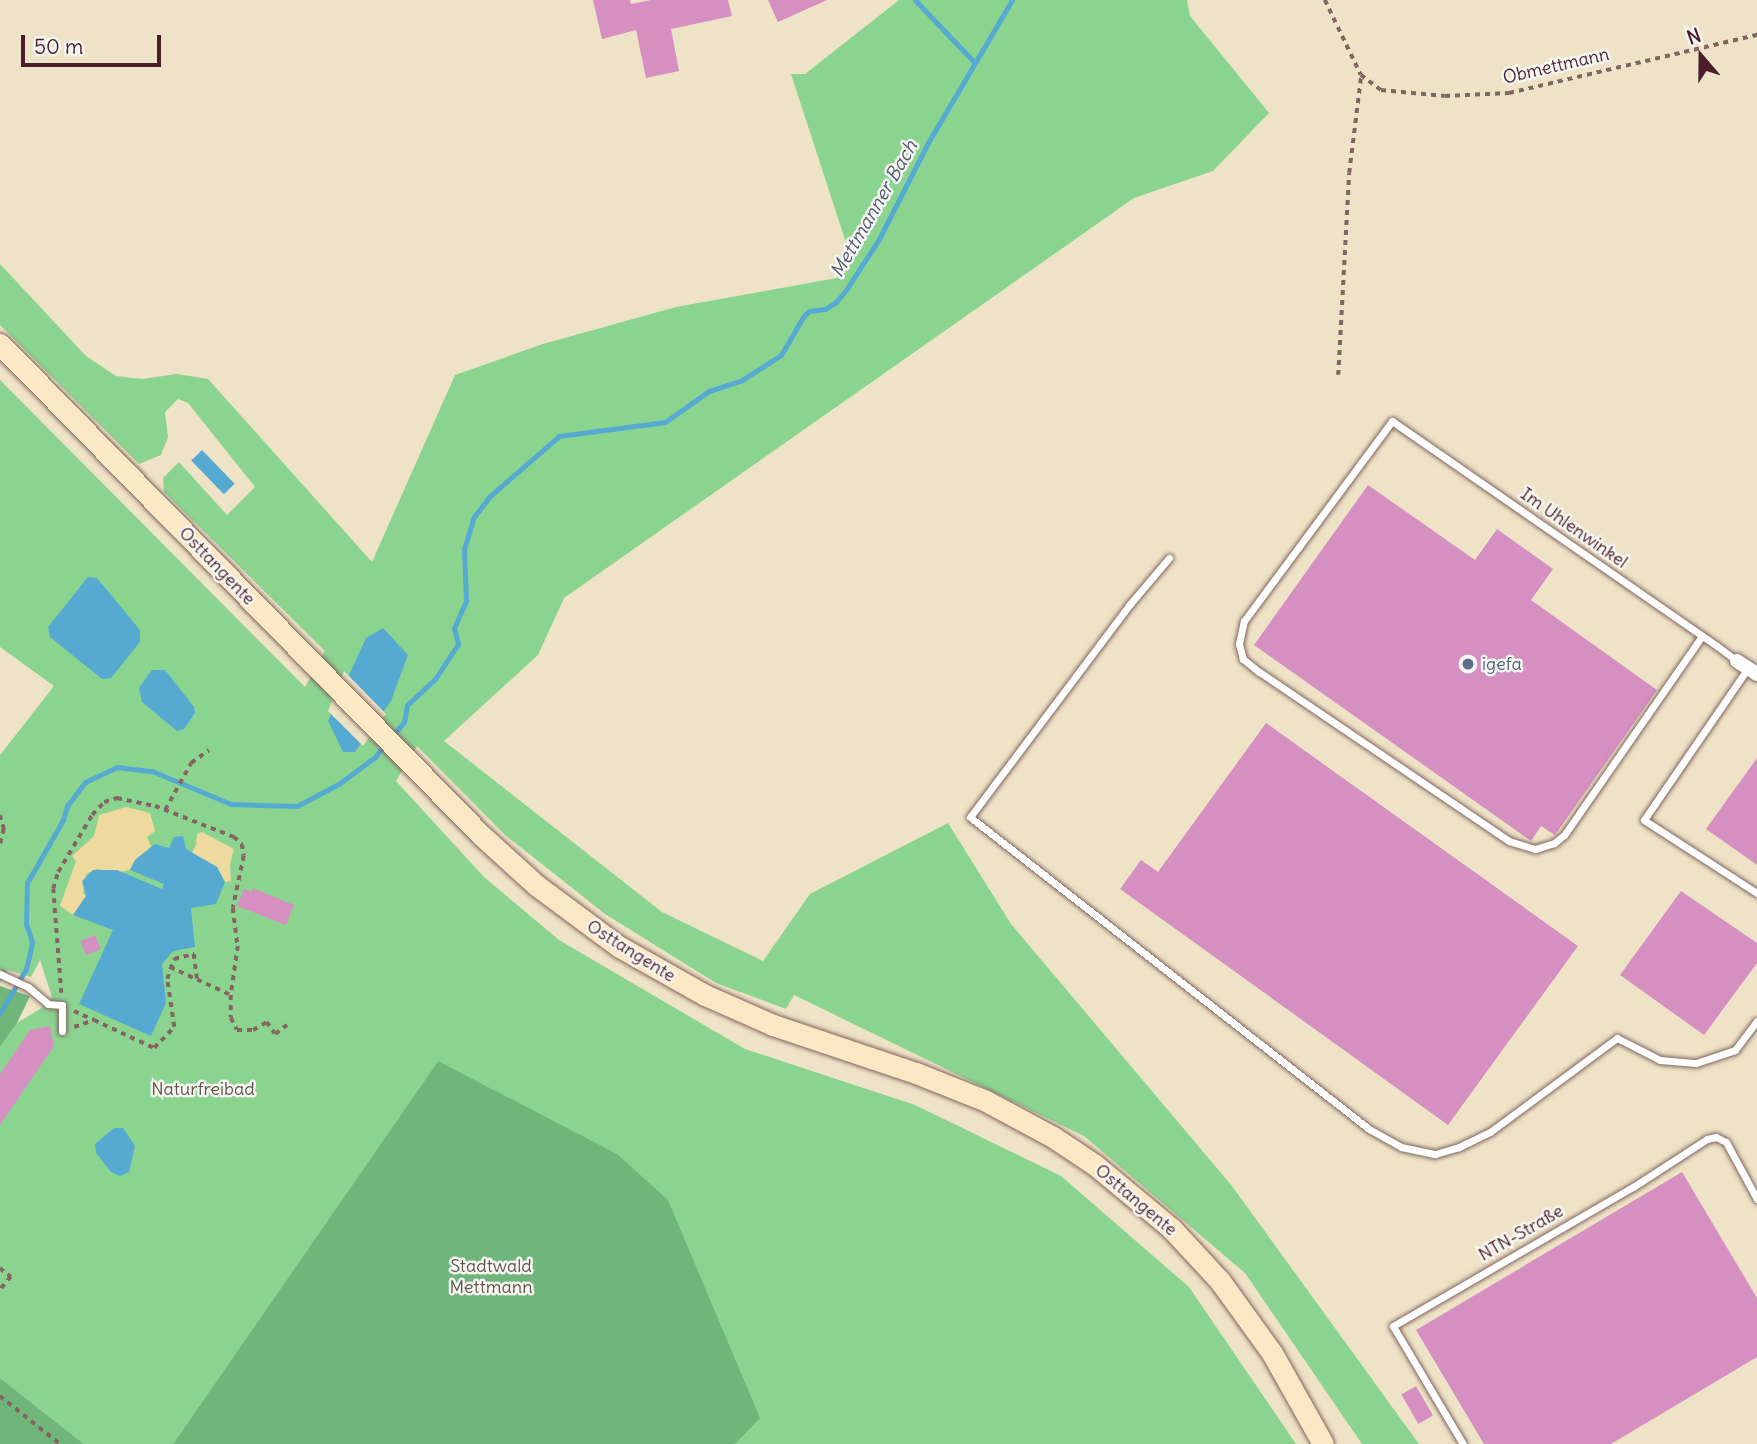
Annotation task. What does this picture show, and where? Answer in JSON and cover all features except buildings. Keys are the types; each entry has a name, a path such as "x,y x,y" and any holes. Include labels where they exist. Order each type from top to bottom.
{"main road":[{"name":"Osttangente","path":"0,344 446,799 536,886 596,931 660,972 773,1025 916,1073 986,1101 1053,1137 1114,1179 1171,1228 1237,1301 1279,1363 1323,1444"}],"lane":[{"name":"Im Uhlenwinkel","path":"1702,636 1564,835 1554,843 1535,849 1509,841 1259,672 1243,659 1239,644 1244,621 1392,421 1751,669"},
{"path":"1169,558 970,817 991,834 1369,1129 1401,1147 1434,1154 1459,1147 1490,1132 1617,1038 1660,1060 1696,1063 1735,1050 1757,1021"},
{"path":"1751,669 1643,820 1757,893"},
{"path":"0,974 28,987 48,1004 62,1005 62,1031"},
{"name":"NTN-Straße","path":"1463,1444 1393,1326 1633,1186 1707,1139 1716,1137 1726,1142 1757,1199"}],"path":[{"path":"1325,0 1361,75 1349,173 1338,374"},
{"name":"Obmettmann","path":"1361,75 1381,90 1445,96 1509,93 1757,35"},
{"path":"165,810 187,769 196,758 209,750"},
{"path":"197,979 194,954 180,955 170,967 167,979 174,1027 154,1048 62,1005 53,889 58,873 92,815 104,802 126,799 165,810 234,837 242,844 244,856 233,908 238,946 230,995 232,1021 237,1030 253,1030 267,1022 275,1034 287,1025"},
{"path":"0,816 4,829 0,845"},
{"path":"170,967 230,995"},
{"path":"62,1031 94,1020"},
{"path":"0,1268 10,1277 0,1290"},
{"path":"0,1396 60,1444"}],"green space":[{"name":"Naturfreibad","path":"899,0 1187,0 1190,16 1269,113 1213,171 1134,198 564,598 538,655 444,741 662,912 763,961 810,894 948,823 1011,924 1232,1186 1419,1444 1362,1444 1245,1273 1084,1136 794,995 786,1009 716,983 605,914 505,835 417,746 396,781 484,877 559,940 745,1049 915,1105 1061,1176 1189,1287 1296,1444 735,1444 759,1418 438,1061 173,1444 84,1444 0,1378 0,1047 17,1023 48,1004 52,997 40,960 31,977 8,970 0,983 0,755 54,686 0,647 0,380 305,687 325,651 164,492 163,478 179,462 227,515 255,487 188,403 178,399 165,412 168,437 161,455 139,464 0,325 0,264 86,356 116,376 142,379 177,374 208,379 372,562 455,375 543,344 676,307 837,278 848,249 791,74 805,74"},
{"path":"0,986 30,996 17,1023 0,1047"},
{"name":"Stadtwald Mettmann","path":"438,1061 617,1154 668,1200 760,1418 735,1444 173,1444"},
{"path":"0,1378 84,1444 0,1444"}],"sand":[{"path":"126,807 150,813 155,831 147,837 151,847 135,860 130,870 111,873 97,869 86,874 83,893 86,896 73,915 60,906 76,861 72,856 94,836 99,815"},
{"path":"202,832 234,849 230,864 231,881 225,882 217,867 192,853 197,834"}],"water":[{"path":"202,450 235,484 224,494 191,460"},
{"path":"88,577 97,578 140,630 140,642 111,678 102,679 50,637 48,627"},
{"path":"383,628 408,655 391,701 355,752 343,752 328,721 366,638"},
{"path":"152,670 165,670 194,707 195,713 184,729 177,731 142,702 139,688"},
{"path":"183,836 186,849 217,867 225,882 216,904 191,908 195,947 173,951 162,964 166,1003 151,1036 79,1004 113,930 73,915 86,896 82,881 93,870 117,870 162,889 164,884 130,870 135,860 155,844 169,848 174,837"},
{"path":"114,1128 123,1128 135,1146 129,1172 120,1176 111,1172 96,1153 95,1144"}],"pier":[{"path":"344,671 386,714 363,746 328,711"}],"waterway":[{"path":"915,0 974,62"},
{"name":"Mettmanner Bach","path":"391,737 404,722 407,705 435,679 458,644 454,628 466,601 464,549 474,517 490,496 559,436 665,422 709,391 742,380 781,355 803,317 809,311 825,309 836,302 846,290 879,239 929,141 1012,0"},
{"name":"Mettmanner Bach","path":"0,1013 26,969 32,942 26,924 27,883 63,820 67,806 85,782 117,767 152,771 231,804 297,806 340,783 375,757 385,744"}],"place":[{"name":"igefa","path":"1468,664"}]}
